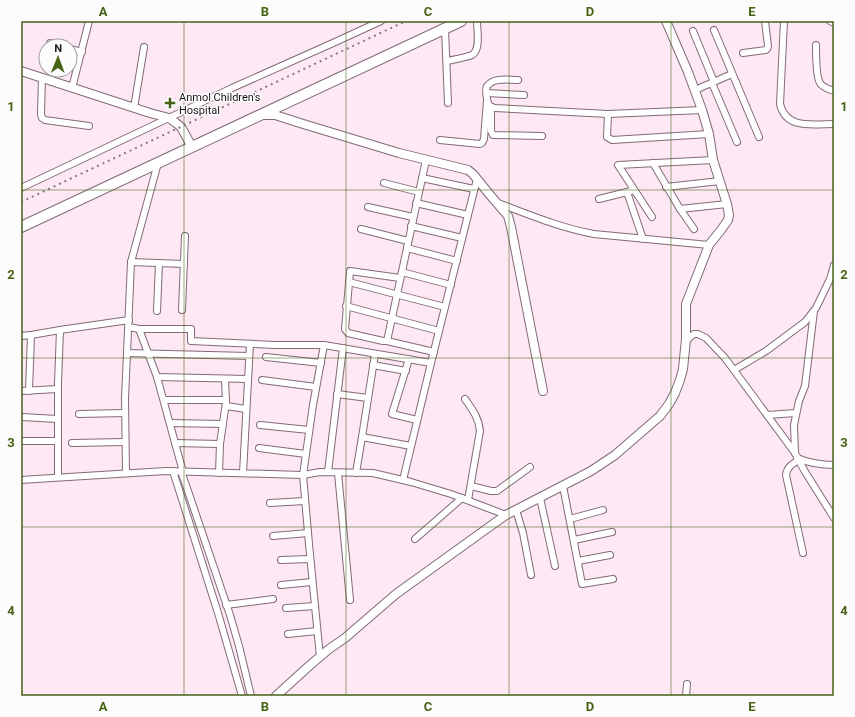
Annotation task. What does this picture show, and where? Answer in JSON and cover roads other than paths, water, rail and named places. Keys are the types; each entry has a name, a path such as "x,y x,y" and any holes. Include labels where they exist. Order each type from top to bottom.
{"main road":[{"path":"21,227 462,21"}],"street":[{"path":"72,88 82,52 86,21"},
{"path":"21,188 232,88 381,21"},
{"path":"446,61 472,55 476,51 478,46 477,21"},
{"path":"276,696 329,649 345,638 381,606 408,585 506,515 564,486 591,471 615,455 660,416 669,404 675,393 683,369 686,342 686,304 709,245 728,220 728,215 727,204 714,160 709,134 702,110 666,21"},
{"path":"743,53 767,49 768,46 765,21"},
{"path":"784,21 780,104 782,111 794,123 834,124"},
{"path":"830,21 834,23"},
{"path":"445,29 448,104"},
{"path":"714,30 758,137"},
{"path":"694,31 737,142"},
{"path":"816,45 819,83 834,91"},
{"path":"134,108 144,47"},
{"path":"78,51 82,52"},
{"path":"21,70 38,76"},
{"path":"695,90 732,74"},
{"path":"42,78 42,118 45,120 89,126"},
{"path":"45,78 150,114 169,118 181,127 192,147"},
{"path":"440,140 482,144 484,139 487,86 491,82 498,80 518,80"},
{"path":"487,97 524,95"},
{"path":"487,97 491,107 491,131 493,134 542,136"},
{"path":"491,107 608,114 702,110"},
{"path":"608,114 608,137 612,140 709,134"},
{"path":"259,116 275,115 426,160 468,170 508,216 543,391"},
{"path":"387,341 426,160"},
{"path":"652,217 618,165 714,160"},
{"path":"126,473 125,398 131,262 158,163"},
{"path":"652,163 694,229"},
{"path":"422,178 474,189"},
{"path":"403,480 477,179"},
{"path":"666,187 720,181"},
{"path":"384,183 419,192"},
{"path":"599,199 634,190"},
{"path":"627,192 643,239"},
{"path":"416,203 468,215"},
{"path":"497,203 550,223 577,231 709,245"},
{"path":"680,209 727,204"},
{"path":"368,207 413,217"},
{"path":"412,226 462,238"},
{"path":"361,229 408,241"},
{"path":"182,310 185,236"},
{"path":"407,248 457,261"},
{"path":"131,262 184,264"},
{"path":"157,311 160,263"},
{"path":"734,370 766,351 805,322 814,311 828,286 834,265"},
{"path":"434,352 348,333 345,328 350,271 401,275 451,285"},
{"path":"349,282 445,307"},
{"path":"346,306 439,331"},
{"path":"803,553 786,475 787,469 797,457 794,425 799,402 805,386 814,311"},
{"path":"21,336 129,320"},
{"path":"128,328 191,329 191,341 275,345 324,345 431,363"},
{"path":"139,328 157,377 182,471 226,605 251,696"},
{"path":"58,477 60,330"},
{"path":"686,342 694,334 698,334 706,338 726,358 797,457 834,518"},
{"path":"29,391 31,335"},
{"path":"243,473 250,344"},
{"path":"320,657 303,475 324,345"},
{"path":"328,472 343,348"},
{"path":"128,353 249,356"},
{"path":"356,473 372,365 375,354"},
{"path":"266,357 321,363"},
{"path":"409,359 392,414 417,420"},
{"path":"372,365 406,371"},
{"path":"157,377 248,379"},
{"path":"219,473 220,444 226,403 226,379"},
{"path":"262,380 316,387"},
{"path":"21,391 58,389"},
{"path":"337,394 368,398"},
{"path":"415,539 465,499 471,486 480,431 475,414 465,399"},
{"path":"164,400 226,403 246,409"},
{"path":"79,414 125,413"},
{"path":"767,415 796,413"},
{"path":"21,417 58,418"},
{"path":"170,423 223,424"},
{"path":"260,425 310,430"},
{"path":"362,437 411,446"},
{"path":"21,441 58,442"},
{"path":"72,443 125,442"},
{"path":"175,443 220,444"},
{"path":"259,448 306,454"},
{"path":"797,457 810,463 834,465"},
{"path":"471,486 491,491 498,491 530,468"},
{"path":"21,480 173,471 303,475 320,472 373,473 451,494 506,515"},
{"path":"173,471 218,613 242,696"},
{"path":"338,473 350,600"},
{"path":"564,486 582,584 613,579"},
{"path":"540,498 555,566"},
{"path":"270,502 305,501"},
{"path":"516,510 523,533 531,575"},
{"path":"570,519 603,510"},
{"path":"574,540 612,532"},
{"path":"273,536 308,533"},
{"path":"578,561 610,554"},
{"path":"281,560 310,559"},
{"path":"281,585 312,582"},
{"path":"226,605 273,599"},
{"path":"286,608 315,606"},
{"path":"288,634 317,631"},
{"path":"686,696 687,684"}],"railway":[{"path":"21,202 406,21"}],"place":[{"name":"Anmol Children's Hospital","path":"170,103"}]}
